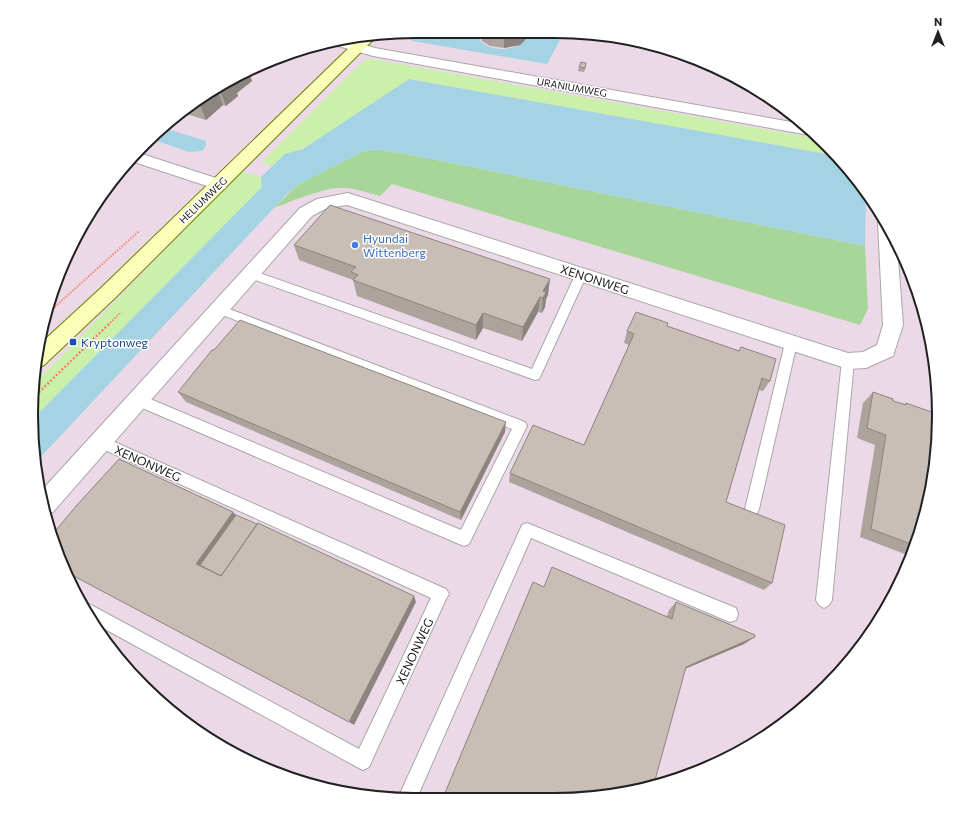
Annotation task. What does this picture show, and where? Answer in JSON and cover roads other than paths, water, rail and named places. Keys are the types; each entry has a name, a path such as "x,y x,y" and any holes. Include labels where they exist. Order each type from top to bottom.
{"street":[{"name":"URANIUMWEG","path":"363,42 373,52 798,128"},
{"name":"HELIUMWEG","path":"43,353 109,292 219,185 363,42"},
{"path":"140,159 219,185"},
{"name":"XENONWEG","path":"48,500 306,212 323,203 348,199 848,361 866,360 886,350 893,325 888,240"}],"lane":[{"path":"251,274 535,375 581,274"},
{"path":"138,400 464,539 520,426 220,309"},
{"path":"752,509 791,343"},
{"path":"824,600 848,361"},
{"name":"XENONWEG","path":"96,616 363,761 441,594 101,442"},
{"path":"410,793 528,530 730,614"}],"water":[{"path":"409,38 479,38 488,46 502,49 516,46 522,43 526,38 551,38 560,40 547,64 412,41"},
{"path":"409,79 826,154 854,186 866,203 865,246 401,153 377,150 364,151 297,185 287,194 40,457 38,414 262,187 261,177 285,154 303,149"},
{"path":"170,130 206,141 206,146 202,151 189,152 157,141"}],"place":[{"name":"Hyundai Wittenberg","path":"355,245"},
{"name":"Kryptonweg","path":"73,342"}]}
